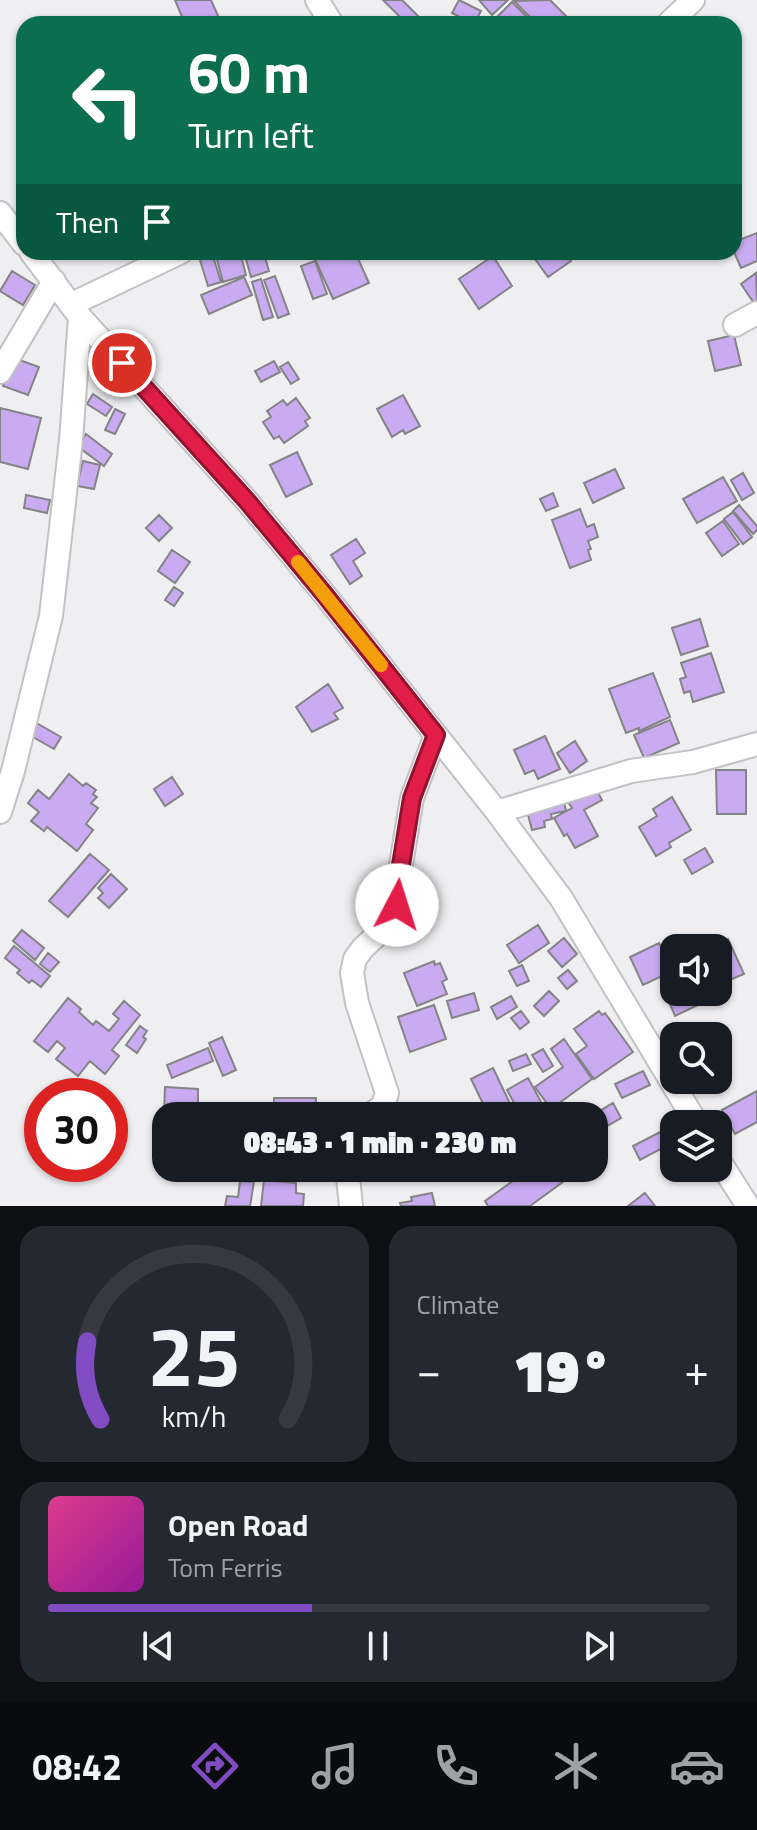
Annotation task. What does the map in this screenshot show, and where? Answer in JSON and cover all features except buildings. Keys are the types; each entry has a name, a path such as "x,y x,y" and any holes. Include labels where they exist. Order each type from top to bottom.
{"street":[{"path":"676,16 693,0"},
{"path":"0,213 16,234"},
{"path":"37,260 76,311 247,501 497,812 561,898 689,1110"},
{"path":"76,311 167,260"},
{"path":"0,372 54,281"},
{"path":"0,812 51,616 71,440 76,311"},
{"path":"735,325 757,313"},
{"path":"384,1102 387,1093 357,1003 352,973 355,959 363,948 392,921 412,798 436,735"},
{"path":"497,812 631,771 693,762 757,744"},
{"path":"732,1181 748,1206"},
{"path":"348,1182 351,1206"}],"slow traffic":[{"path":"298,562 381,665"}],"route":[{"path":"122,363 247,501 436,735 412,798 397,905"}]}
